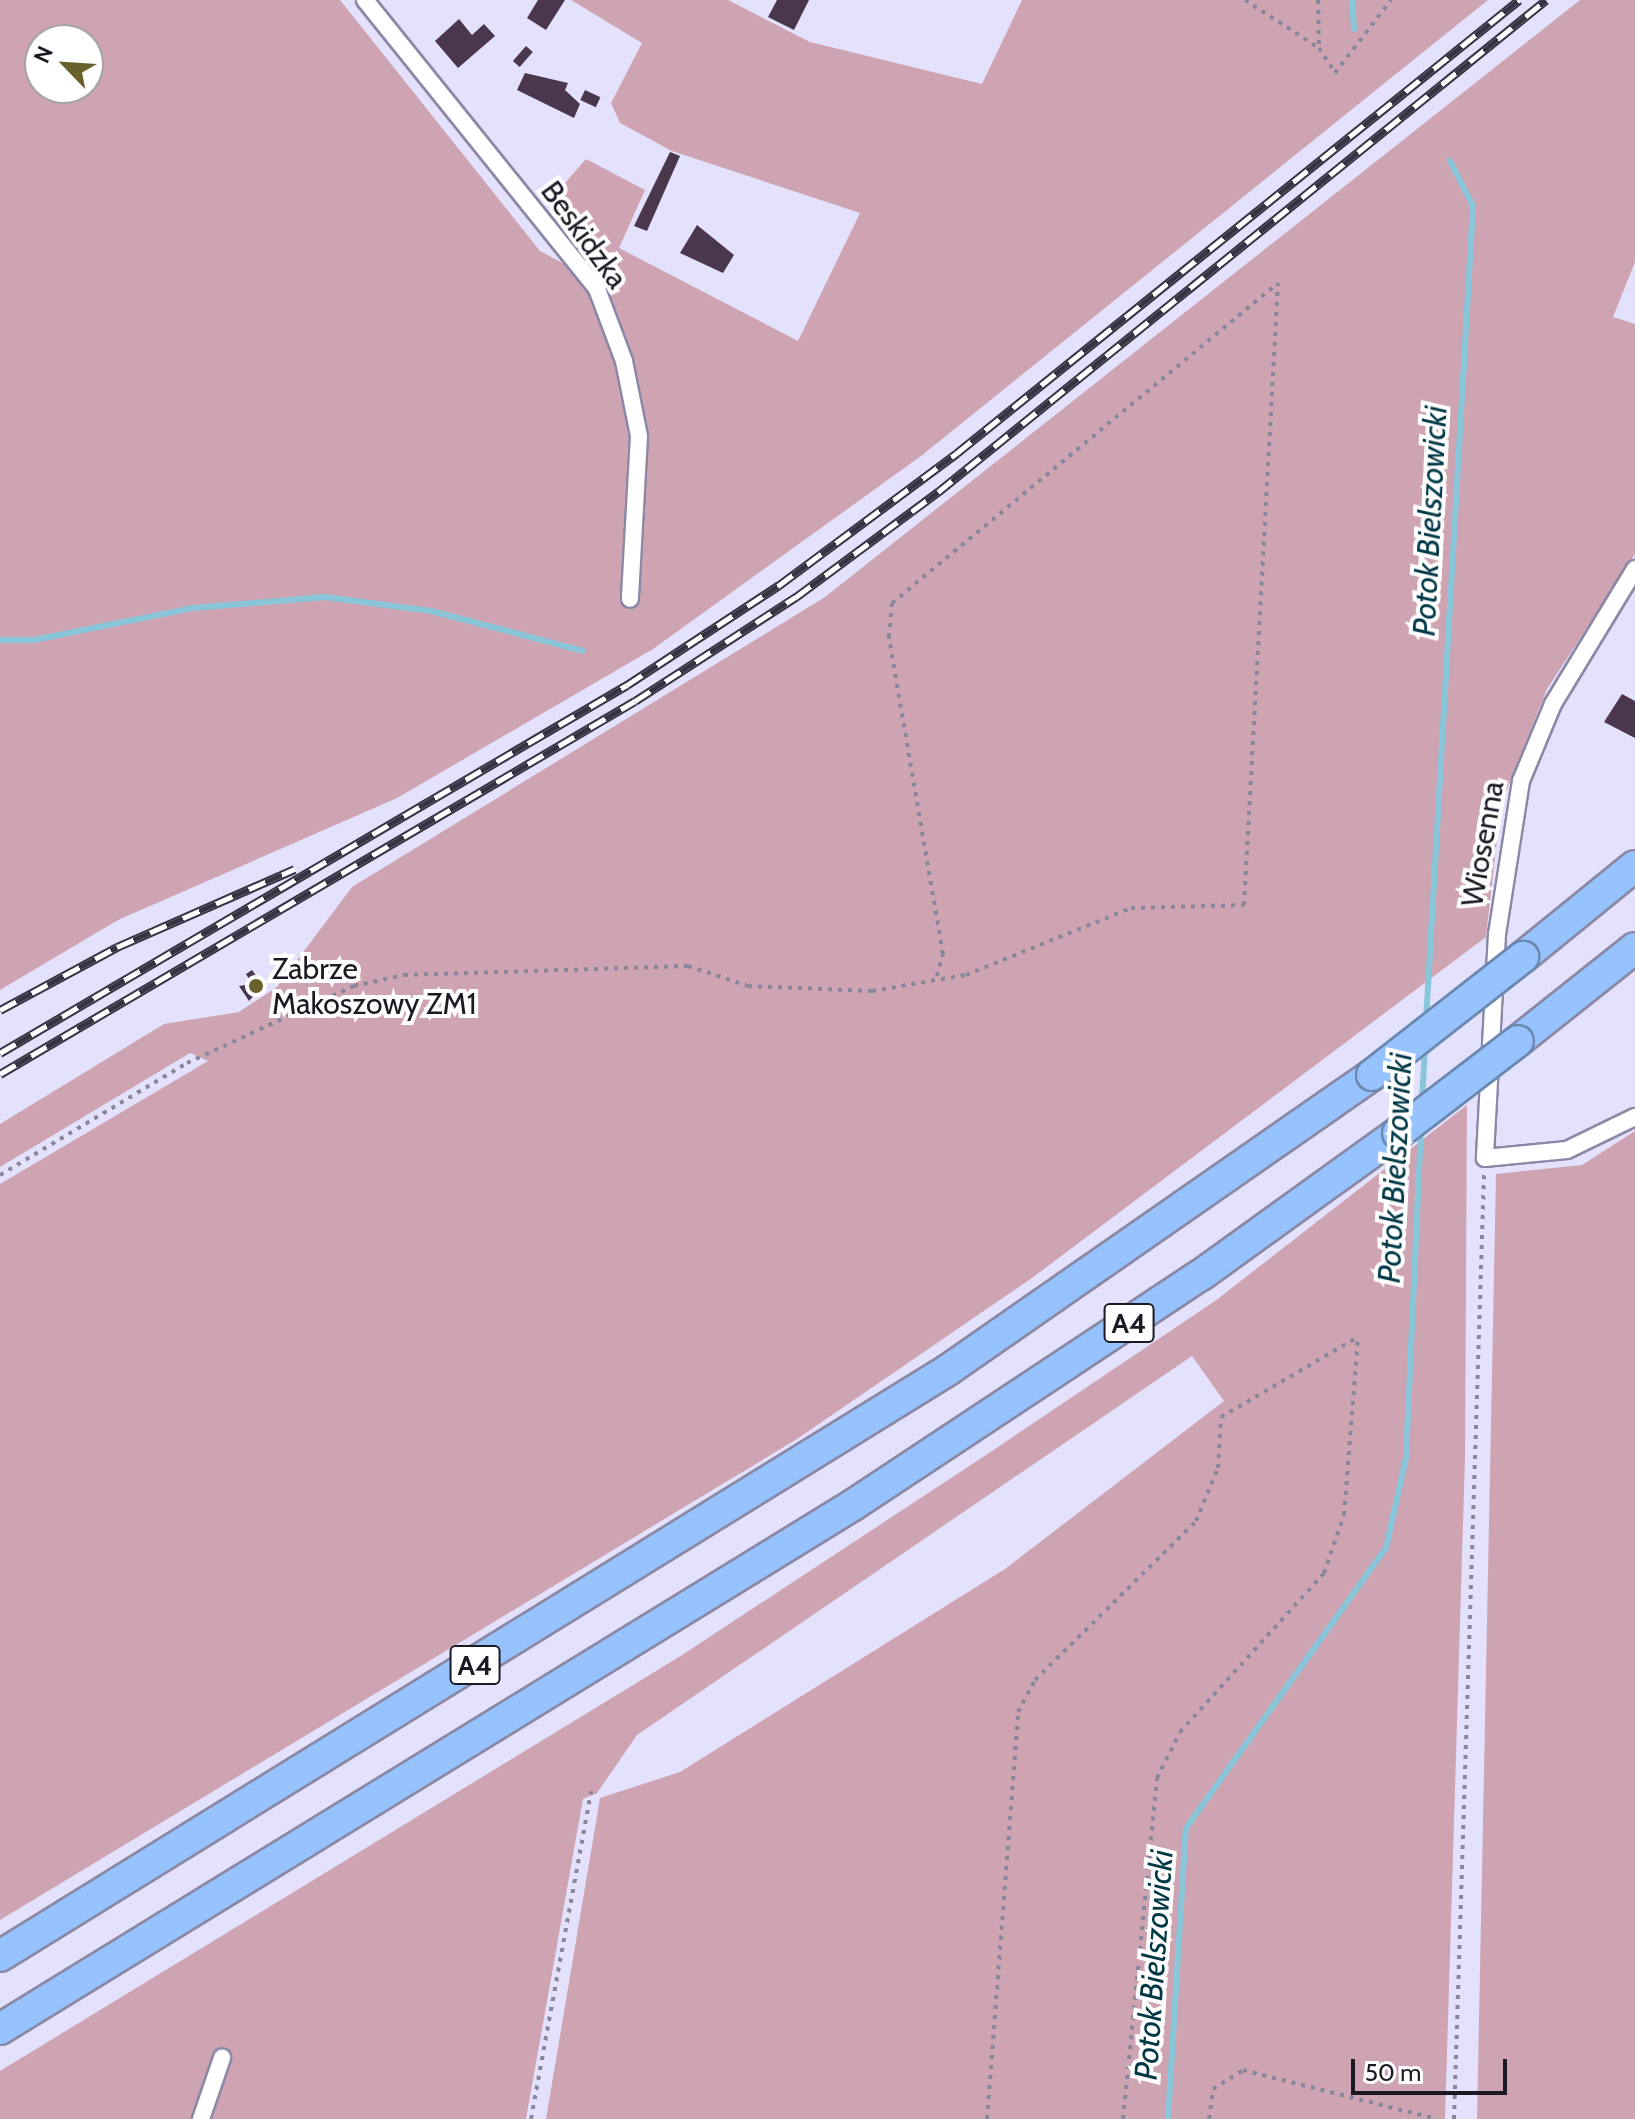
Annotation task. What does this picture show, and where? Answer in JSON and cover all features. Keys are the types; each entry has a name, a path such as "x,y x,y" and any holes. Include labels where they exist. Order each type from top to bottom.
{"highway":[{"name":"A4","path":"0,1956 948,1370 1372,1075 1635,866"},
{"name":"A4","path":"0,2029 866,1497 1201,1275 1398,1133 1635,948"}],"street":[{"name":"Beskidzka","path":"365,0 597,289 624,361 639,436 630,599"},
{"name":"Wiosenna","path":"1485,1158 1497,934 1521,781 1553,704 1635,569"},
{"path":"1485,1158 1567,1150 1635,1117"},
{"path":"201,2119 222,2058"}],"path":[{"path":"1245,0 1319,48 1335,73 1391,0"},
{"path":"1318,0 1319,48"},
{"path":"0,1175 187,1063 366,983 404,975 688,966 748,986 872,991 937,976 966,975 1131,908 1244,905 1278,283 892,603 889,637 943,954 937,976"},
{"path":"1454,2119 1485,1158"},
{"path":"987,2119 1018,1712 1035,1680 1196,1521 1218,1468 1221,1417 1358,1337 1344,1515 1324,1573 1180,1732 1157,1778 1123,2119"},
{"path":"531,2119 591,1791"},
{"path":"1209,2119 1213,2089 1243,2070 1437,2119"}],"shaded area":[{"path":"0,0 340,0 540,251 617,292 551,199 586,159 645,190 619,248 798,341 860,213 672,151 620,123 611,103 642,43 571,0 728,0 810,42 982,84 1022,0 1488,0 921,456 653,649 397,798 118,920 0,990"},
{"path":"1580,0 1635,0 1635,262 1613,317 1635,324 1635,554 1547,689 1501,804 1486,937 1032,1278 797,1439 0,1920 0,1184 208,1061 190,1053 0,1167 0,1124 164,1024 239,1012 277,987 352,887 825,597"},
{"path":"1467,1105 1465,1458 1445,2119 546,2119 600,1798 680,1772 1005,1569 1224,1401 1192,1356 637,1735 597,1793 583,1799 526,2119 0,2119 0,2071 679,1657 989,1453 1215,1301"},
{"path":"1635,1131 1635,2119 1477,2119 1496,1174 1582,1165"}],"building":[{"path":"538,0 565,0 546,30 527,18"},
{"path":"777,0 809,0 794,30 768,17"},
{"path":"459,19 472,35 484,24 495,36 458,68 435,41"},
{"path":"526,46 533,52 520,67 513,61"},
{"path":"525,73 568,83 565,90 580,104 574,118 517,90"},
{"path":"585,90 600,97 596,107 580,100"},
{"path":"670,152 680,156 647,231 634,226"},
{"path":"697,225 734,255 723,273 680,253"},
{"path":"1622,694 1635,701 1635,738 1604,722"},
{"name":"Zabrze Makoszowy ZM1","path":"252,970 263,985 249,1001 239,986 252,984 246,974"}],"waterway":[{"name":"Potok Bielszowicki","path":"1352,0 1354,29"},
{"name":"Potok Bielszowicki","path":"1426,1021 1473,206 1450,161"},
{"path":"0,640 34,640 192,608 325,597 431,611 583,651"},
{"name":"Potok Bielszowicki","path":"1422,1101 1425,1048"},
{"name":"Potok Bielszowicki","path":"1168,2119 1186,1828 1386,1548 1406,1458 1421,1128"}],"railway":[{"path":"0,1053 627,685 778,586 957,453 1519,0"},
{"path":"0,1074 635,701 796,597 938,492 1546,0"},
{"path":"0,1010 117,947 295,869"}],"place":[{"name":"Zabrze Makoszowy ZM1","path":"256,986"}]}
